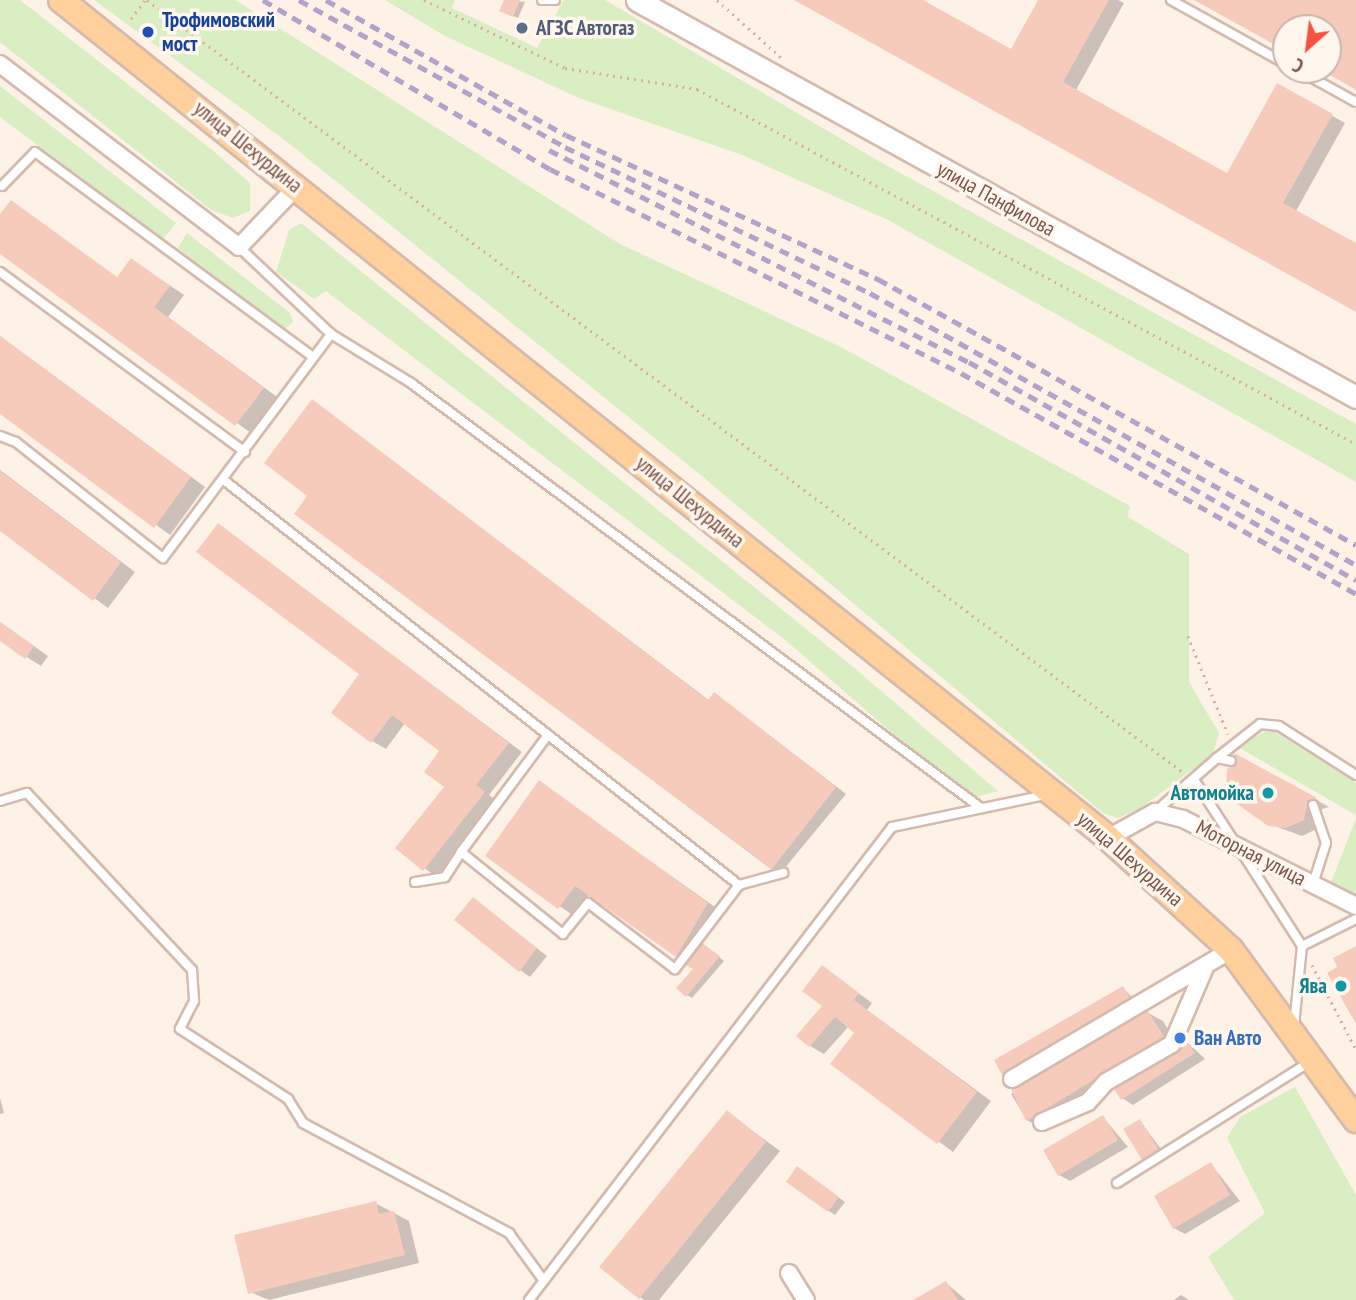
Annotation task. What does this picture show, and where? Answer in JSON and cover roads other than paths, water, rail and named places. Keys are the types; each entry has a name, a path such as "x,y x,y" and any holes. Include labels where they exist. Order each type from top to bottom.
{"main road":[{"name":"улица Шехурдина","path":"61,0 297,186 1108,838 1231,950 1316,1058 1356,1120"},
{"name":"улица Панфилова","path":"637,0 1356,397"}],"street":[{"path":"0,64 239,247 297,186"},
{"path":"1108,838 1155,812"},
{"name":"Моторная улица","path":"1155,812 1237,846 1356,906"},
{"path":"1012,1079 1231,950"},
{"path":"1042,1122 1088,1102 1106,1082 1172,1044 1206,965"},
{"path":"789,1273 806,1300"}],"lane":[{"path":"542,0 555,0"},
{"path":"1171,0 1272,56"},
{"path":"1323,84 1356,102"},
{"path":"2,186 35,152 313,357"},
{"path":"239,247 331,334 411,383 981,808"},
{"path":"0,272 245,452"},
{"path":"0,436 16,442 163,558 225,481 331,334"},
{"path":"225,481 739,885"},
{"path":"1155,812 1195,781 1231,744 1260,724 1279,726 1356,775"},
{"path":"415,882 445,877 548,735"},
{"path":"1217,758 1231,761"},
{"path":"1195,781 1302,946 1294,1029"},
{"path":"0,801 27,793 191,970 194,1001 180,1030 288,1100 303,1123 509,1233 544,1281"},
{"path":"529,1300 892,827 1053,794"},
{"path":"1313,805 1326,843 1313,884"},
{"path":"461,852 563,934 588,903 675,969 739,885 783,873"},
{"path":"1302,946 1356,919"},
{"path":"1117,1184 1316,1058"}],"railway":[{"path":"263,0 550,169 961,373 1356,594"},
{"path":"299,0 565,147 870,293 1356,565"},
{"path":"326,0 566,135 878,279 1356,545"},
{"path":"549,150 969,362 1356,580"}],"place":[{"name":"АГЗС Автогаз","path":"522,28"},
{"name":"Трофимовский мост","path":"148,32"},
{"name":"Автомойка","path":"1268,793"},
{"name":"Ява","path":"1341,986"},
{"name":"Ван Авто","path":"1180,1038"}]}
